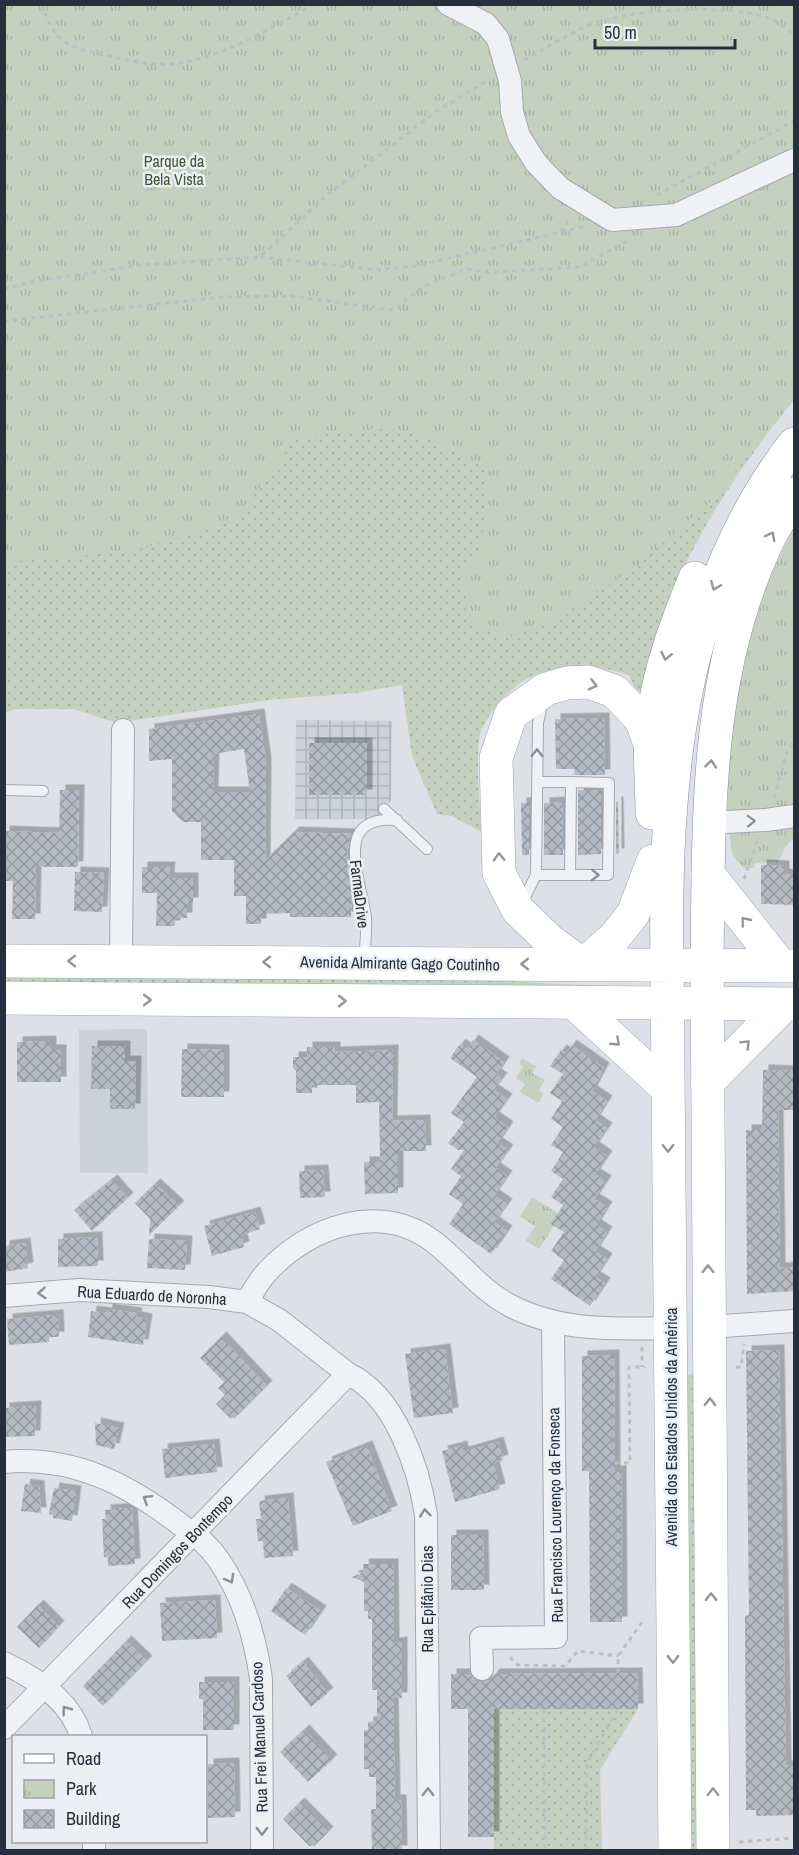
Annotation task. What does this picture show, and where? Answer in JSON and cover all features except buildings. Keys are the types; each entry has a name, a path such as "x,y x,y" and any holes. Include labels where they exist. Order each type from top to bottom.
{"main road":[{"path":"666,921 656,891 653,861 650,744 653,715 669,645 702,561 747,486 795,423"},
{"path":"666,921 671,801 679,730 697,638 715,584 741,530 773,471 795,444"},
{"path":"713,1847 707,1083 708,823 714,738 730,646 746,596 768,541 795,494"},
{"path":"650,744 641,719 614,691 588,682 567,683 546,689 511,714 496,758 499,873 518,910 550,941 583,965 614,938 633,914 653,861"},
{"path":"708,874 788,966"},
{"name":"Avenida dos Estados Unidos da América","path":"666,921 675,1851"},
{"name":"Avenida Almirante Gago Coutinho","path":"4,961 788,966"},
{"path":"5,998 790,1004"},
{"path":"573,1002 668,1089"},
{"path":"707,1083 790,1004"},
{"path":"671,1328 709,1327"}],"street":[{"path":"448,4 486,24 498,39 507,69 512,112 519,136 536,163 560,188 612,220 676,215 795,160"},
{"path":"121,962 123,730"},
{"path":"708,823 795,816"},
{"path":"247,1302 267,1272 304,1242 329,1228 352,1222 373,1221 406,1228 434,1242 489,1293 511,1306 553,1322 583,1328 671,1328"},
{"name":"Rua Eduardo de Noronha","path":"4,1296 79,1290 199,1296 247,1302 279,1320 348,1374"},
{"path":"709,1327 795,1321"},
{"name":"Rua Francisco Lourenço da Fonseca","path":"482,1669 481,1638 556,1637 553,1322"},
{"name":"Rua Domingos Bontempo","path":"4,1728 348,1374"},
{"name":"Rua Epifânio Dias","path":"348,1374 360,1379 389,1413 410,1452 423,1493 427,1537 429,1851"},
{"name":"Rua Frei Manuel Cardoso","path":"4,1462 56,1464 101,1475 142,1495 203,1539 232,1581 243,1604 257,1653 261,1678 262,1851"},
{"path":"4,1663 46,1686 79,1727 81,1735"}],"lane":[{"path":"518,910 536,875 537,723 546,689"},
{"path":"536,875 608,875 609,864 609,783 537,782"},
{"path":"570,875 571,782"},
{"path":"4,790 43,791"},
{"path":"384,809 427,849"},
{"name":"FarmaDrive","path":"364,963 366,919 356,877 355,852 358,832 369,822 397,820"},
{"path":"4,1009 5,998"}],"path":[{"path":"42,4 54,34 65,44 132,61 170,64 216,54 314,4"},
{"path":"260,257 326,196 437,111 507,69 592,24 627,14 657,10 744,12 772,20 795,34"},
{"path":"652,198 795,121"},
{"path":"4,289 31,282 141,265 260,257 376,270 415,266 612,220"},
{"path":"4,321 221,297 291,296 393,310 424,286 466,269 488,272 580,267 634,237"},
{"path":"615,1463 630,1463 629,1367 642,1367"},
{"path":"618,1673 618,1656 643,1622"},
{"path":"505,1653 518,1665 565,1666 578,1652 618,1656"},
{"path":"543,1673 544,1665"},
{"path":"544,1709 545,1851"},
{"path":"586,1851 587,1763 618,1709"},
{"path":"713,1847 795,1838"}],"shaded area":[{"path":"296,720 392,721 391,801 376,819 295,819"},
{"path":"147,1029 148,1173 80,1173 79,1030"}],"green space":[{"name":"Parque da Bela Vista","path":"5,5 794,5 794,400 710,502 637,566 556,620 512,637 474,627 466,599 463,573 482,548 486,469 434,441 412,433 389,429 296,438 236,520 134,551 22,561 5,567"},
{"path":"794,400 736,478 709,520 686,563 667,611 644,694 635,688 629,675 592,667 556,668 524,681 509,692 496,707 483,727 479,740 481,832 452,816 437,814 412,756 402,685 356,693 269,700 116,723 74,709 15,709 5,713 5,429"},
{"path":"794,527 794,838 786,846 778,862 755,863 754,868 744,868 733,857 727,819 728,759 737,684 762,594"},
{"path":"5,973 405,975 632,988 5,987"},
{"path":"522,1058 536,1066 532,1073 545,1080 539,1090 544,1094 538,1103 520,1092 525,1084 516,1078 523,1067 519,1064"},
{"path":"532,1197 561,1215 539,1249 526,1241 535,1226 520,1217"},
{"path":"697,1374 700,1850 690,1850 686,1375"},
{"path":"494,1709 638,1709 600,1770 602,1850 494,1850"}]}
